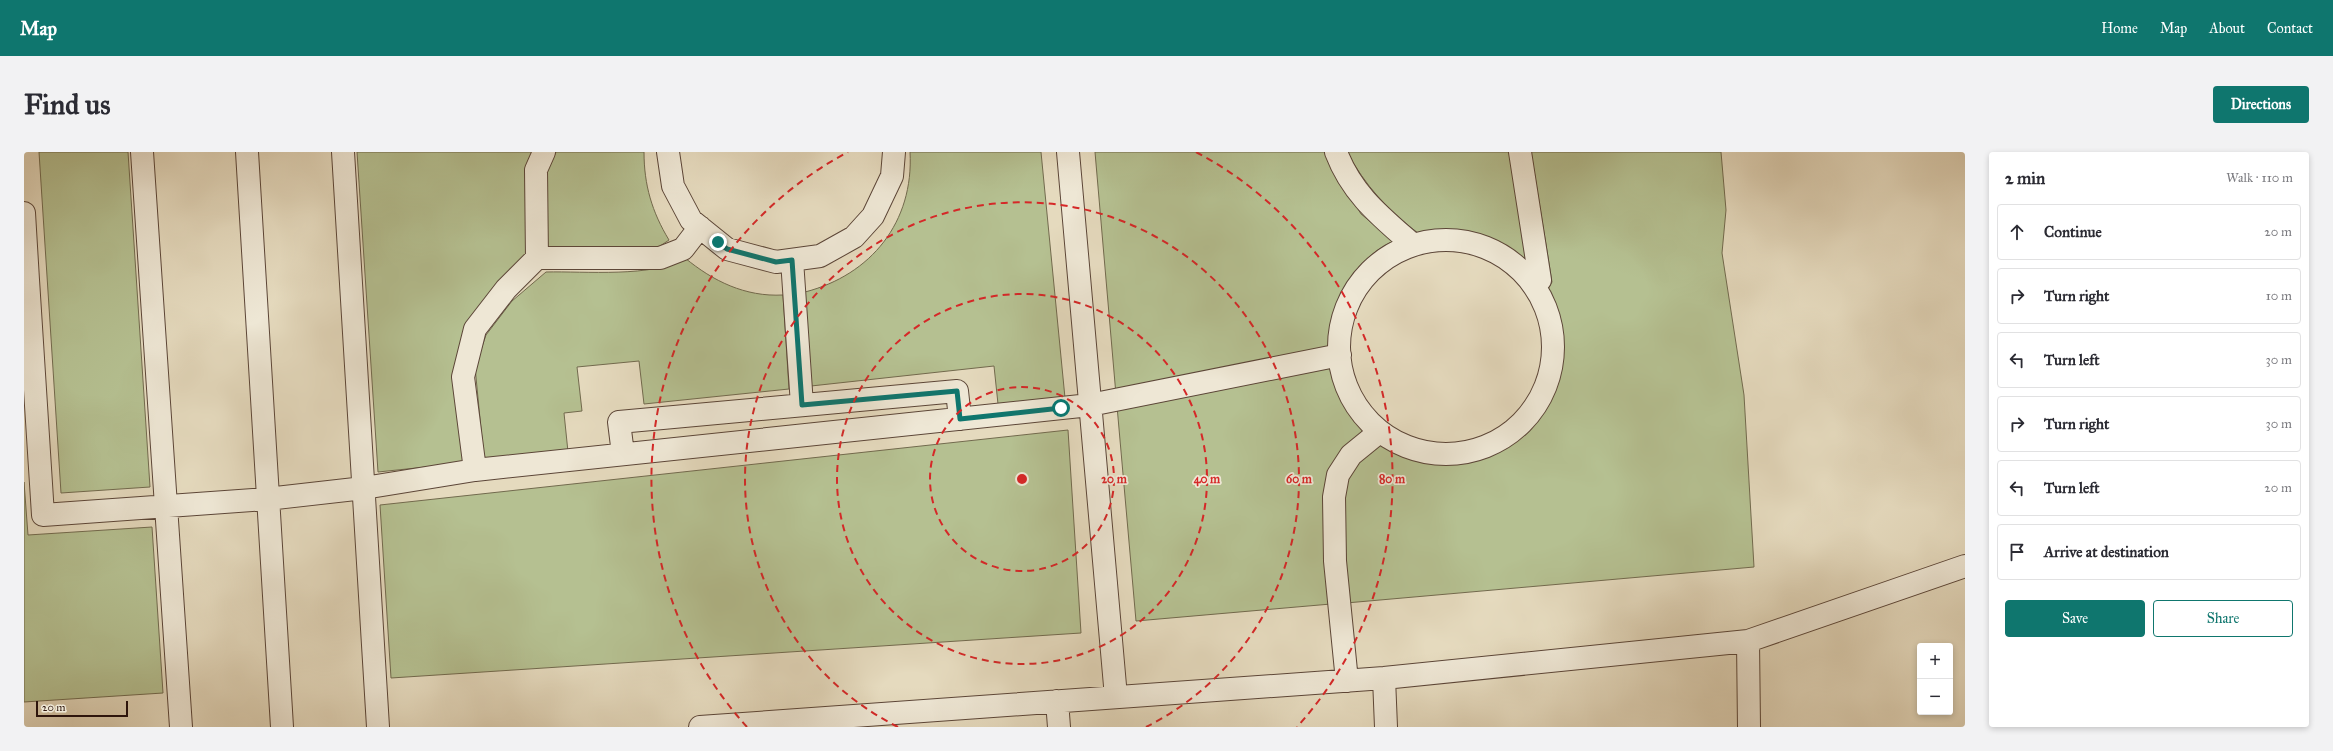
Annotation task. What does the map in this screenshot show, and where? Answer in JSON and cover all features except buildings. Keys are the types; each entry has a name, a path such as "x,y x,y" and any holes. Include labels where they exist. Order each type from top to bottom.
{"lane":[{"path":"142,152 181,727"},
{"path":"247,152 282,727"},
{"path":"343,152 378,727"},
{"path":"538,258 536,170 544,152"},
{"path":"668,152 673,186 692,220 727,249 776,262 820,256 854,237 873,216 892,176 894,152"},
{"path":"1068,152 1116,697"},
{"path":"1336,152 1351,181 1370,208 1412,244"},
{"path":"1520,152 1540,280 1535,285"},
{"path":"24,213 26,280 43,515 267,499 364,488 476,470 1090,405 1340,355"},
{"path":"476,470 463,377 476,328 506,288 538,258 660,258 683,249 700,227"},
{"path":"1449,239 1475,243 1508,259 1535,285 1552,330 1552,366 1538,401 1522,422 1492,444 1441,454 1416,450 1378,433 1352,401 1340,355 1339,328 1352,293 1379,262 1412,244 1449,239"},
{"path":"792,260 802,405"},
{"path":"624,454 620,422 957,391 960,419"},
{"path":"1347,681 1335,561 1334,497 1338,475 1351,455 1378,433"},
{"path":"700,727 1384,678 1748,641 1965,566"},
{"path":"1748,641 1749,727"},
{"path":"1384,678 1386,727"},
{"path":"1057,701 1059,727"}],"green space":[{"path":"39,152 128,152 150,487 61,493"},
{"path":"357,152 533,152 527,263 471,324 464,463 378,472"},
{"path":"556,152 644,152 647,187 650,198 658,219 669,240 657,248 546,250 547,171"},
{"path":"910,152 1041,152 1065,398 998,404 994,366 811,386 805,292 829,284 850,273 868,259 884,242 896,223 905,201 909,177"},
{"path":"1095,152 1326,152 1333,168 1361,214 1394,241 1379,249 1366,260 1354,273 1345,287 1333,318 1329,352 1116,395"},
{"path":"1347,152 1510,152 1527,263 1503,245 1476,234 1448,230 1418,233 1397,216 1378,197 1361,175"},
{"path":"1531,152 1721,152 1726,210 1722,253 1744,395 1754,567 1346,603 1345,478 1376,439 1404,454 1435,462 1461,462 1486,455 1509,443 1528,427 1544,406 1555,383 1562,358 1562,332 1555,305 1548,289 1552,282"},
{"path":"685,258 707,274 730,286 756,293 783,295 789,389 644,404 639,361 577,367 582,411 564,413 568,452 484,460 475,367 486,335 512,301 546,272 637,271 672,264"},
{"path":"1330,364 1335,383 1343,400 1353,416 1366,432 1348,451 1331,604 1136,621 1117,406"},
{"path":"1068,430 1081,633 391,678 380,505"},
{"path":"24,482 28,535 152,527 163,693 24,702"}],"route":[{"path":"718,242 727,249 776,262 792,260 802,405 957,391 960,419 1061,408"}]}
